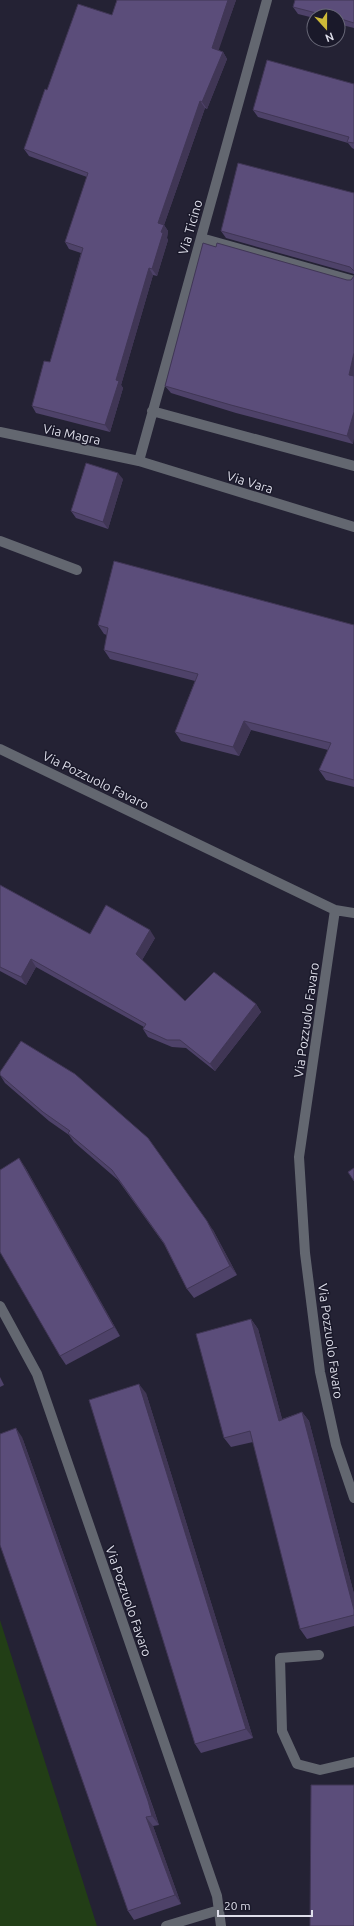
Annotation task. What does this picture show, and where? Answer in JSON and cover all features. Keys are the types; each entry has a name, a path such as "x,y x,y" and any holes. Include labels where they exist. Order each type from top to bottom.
{"street":[{"name":"Via Ticino","path":"139,461 267,0"},
{"path":"201,238 354,281"},
{"path":"152,411 354,466"},
{"name":"Via Magra","path":"0,432 139,461"},
{"name":"Via Vara","path":"139,461 354,527"},
{"path":"0,541 77,570"},
{"name":"Via Pozzuolo Favaro","path":"0,749 334,910 299,1157 306,1253 320,1372 336,1445 354,1498"},
{"path":"334,910 354,913"},
{"name":"Via Pozzuolo Favaro","path":"0,1306 37,1374 217,1896 221,1926"},
{"path":"319,1655 280,1658 282,1731 297,1764 320,1770 354,1762"},
{"path":"166,1926 219,1910"}],"green space":[{"path":"0,1620 97,1926 0,1926"}],"building":[{"path":"117,0 228,0 212,48 223,52 202,102 200,101 158,223 164,225 161,232 163,233 152,269 149,268 116,380 119,381 105,425 32,406 44,361 50,362 83,248 65,242 88,173 24,149 45,89 47,90 78,4 112,15"},
{"path":"295,0 354,0 354,23 346,20 346,8 306,8 306,10 293,7"},
{"path":"267,60 354,84 354,143 347,142 349,137 253,110"},
{"path":"238,163 354,193 354,271 350,267 221,231"},
{"path":"203,243 216,247 217,243 347,280 351,280 354,276 354,353 349,375 354,376 354,412 347,436 165,386"},
{"path":"86,463 118,473 103,522 71,511"},
{"path":"114,561 354,625 354,780 319,770 331,743 244,721 233,747 175,732 198,674 104,650 108,628 98,625"},
{"path":"0,885 90,934 106,905 150,930 136,954 185,1001 214,972 256,1004 210,1064 180,1040 167,1040 143,1029 146,1024 31,959 21,977 0,967"},
{"path":"21,1041 75,1074 148,1138 207,1221 230,1266 187,1289 164,1243 112,1170 68,1133 70,1131 43,1112 0,1075 0,1072"},
{"path":"19,1158 114,1327 60,1356 0,1252 0,1170"},
{"path":"354,1168 354,1181 348,1172"},
{"path":"251,1319 279,1421 302,1412 354,1610 354,1615 300,1629 250,1431 224,1438 196,1334"},
{"path":"139,1384 246,1729 195,1744 89,1400"},
{"path":"16,1428 148,1801 152,1816 146,1817 175,1895 128,1911 0,1545 0,1434"},
{"path":"311,1785 354,1785 354,1926 310,1926"}]}
